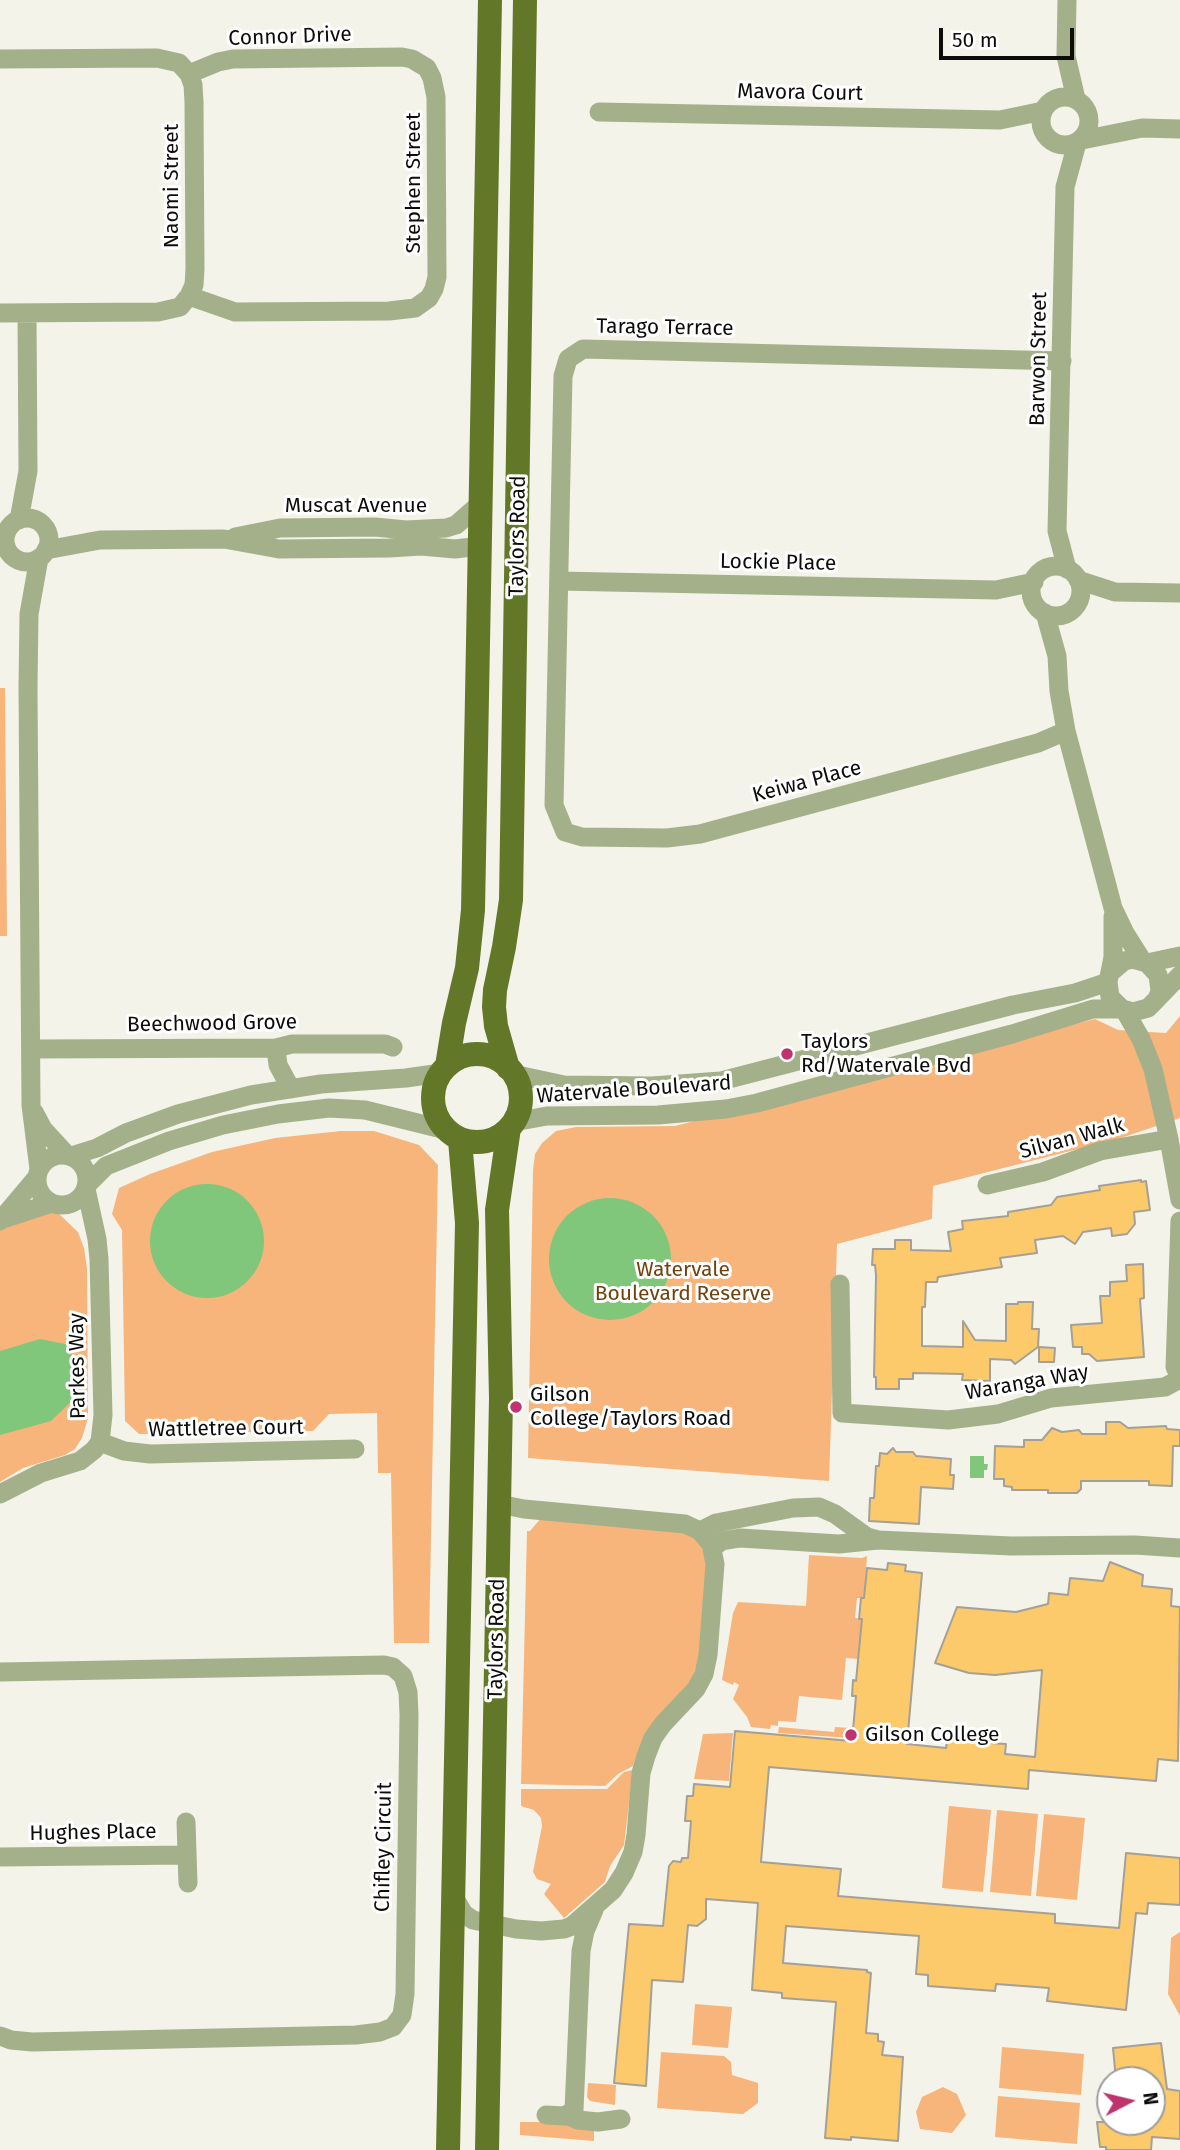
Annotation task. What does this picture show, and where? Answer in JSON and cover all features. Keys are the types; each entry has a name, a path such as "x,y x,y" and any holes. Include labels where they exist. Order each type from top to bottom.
{"main road":[{"name":"Taylors Road","path":"444,1069 471,943 490,0"},
{"name":"Taylors Road","path":"511,1071 496,1026 494,1007 510,900 526,0"},
{"path":"481,546 498,533 503,525 519,473"},
{"path":"471,1054 498,1060 511,1071 520,1093 521,1102 512,1125 499,1137 486,1142 473,1142 453,1135 438,1120 433,1109 435,1084 444,1069 458,1058 471,1054"},
{"name":"Taylors Road","path":"487,2150 501,1398 498,1210 512,1125"},
{"name":"Taylors Road","path":"448,2150 467,1223 453,1135"},
{"path":"461,1568 474,1518 480,1510 499,1504"}],"street":[{"path":"1067,0 1066,56 1041,124 1048,137 1070,146 1079,141 1142,128 1180,129"},
{"path":"1066,56 1090,126 1079,141"},
{"name":"Connor Drive","path":"189,74 233,59 402,57 421,63"},
{"path":"0,59 157,58 179,64 189,74"},
{"name":"Stephen Street","path":"189,296 235,312 390,311 415,308 424,303 434,289 437,277 436,97 432,78 421,63"},
{"name":"Naomi Street","path":"189,74 194,102 195,269 194,285 189,296"},
{"path":"1049,105 1062,97 1104,118 1142,128"},
{"name":"Mavora Court","path":"599,112 1000,120 1049,105"},
{"name":"Mavora Court","path":"1000,120 1048,137"},
{"name":"Barwon Street","path":"1048,137 1065,187"},
{"name":"Barwon Street","path":"1039,591 1058,531 1065,187 1079,141"},
{"path":"0,313 158,312 180,307 189,296"},
{"path":"27,313 28,471 22,526 5,540 29,614"},
{"name":"Tarago Terrace","path":"559,823 554,805 563,376 568,359 583,349 1062,360"},
{"name":"Muscat Avenue","path":"22,526 100,540 224,539 280,528 446,528 456,525 481,503"},
{"path":"22,526 48,536 29,614 31,1105 40,1192 54,1203"},
{"name":"Barwon Street","path":"1058,531 1073,575"},
{"name":"Muscat Avenue","path":"224,539 279,549 421,545 455,549 481,546"},
{"name":"Muscat Avenue","path":"42,554 100,540"},
{"path":"9,554 32,561 42,554"},
{"path":"1153,1069 1124,1010 1110,997 1109,977 1114,941 1112,908 1066,731 1059,691 1057,656 1039,591 1052,567 1115,592 1180,593"},
{"path":"1057,656 1073,608 1081,595 1073,575"},
{"name":"Lockie Place","path":"559,581 1039,591"},
{"path":"1039,591 1061,616 1073,608 1115,592"},
{"name":"Keiwa Place","path":"559,823 565,832 582,837 667,838 700,834 1038,743 1066,731"},
{"path":"1112,908 1125,933 1158,975 1160,991 1151,1017 1153,1069 1180,1200"},
{"path":"1109,977 1124,961 1180,956"},
{"path":"1124,1010 1141,1011 1155,1001 1180,975"},
{"name":"Watervale Boulevard","path":"511,1071 564,1085 652,1086 721,1081 1013,1005 1075,993 1109,977"},
{"name":"Watervale Boulevard","path":"512,1125 547,1116 658,1115 726,1109 782,1097 1080,1013 1101,1008 1124,1010"},
{"name":"Beechwood Grove","path":"32,1049 276,1048 292,1044 385,1044 393,1048"},
{"path":"276,1048 278,1065 291,1089"},
{"path":"1,1221 50,1157 97,1148 125,1133 178,1114 251,1095 357,1080 413,1078 444,1069"},
{"path":"31,1105 37,1121 86,1171 86,1187"},
{"path":"1,1221 54,1203 71,1203 82,1195 106,1166 169,1141 223,1125 278,1114 329,1108 365,1110 453,1135"},
{"name":"Silvan Walk","path":"987,1185 1042,1172 1100,1151 1169,1139"},
{"name":"Parkes Way","path":"0,1494 41,1473 80,1461 100,1442 102,1391 99,1259 86,1187"},
{"name":"Parkes Way","path":"54,1203 66,1208 84,1227 99,1259"},
{"path":"1180,1221 1175,1367 1180,1378"},
{"name":"Waranga Way","path":"840,1284 842,1413 948,1420 998,1414 1051,1398 1165,1387 1180,1378"},
{"name":"Wattletree Court","path":"100,1442 124,1451 150,1454 355,1449"},
{"path":"454,1897 464,1914 472,1920 541,1931 572,1926 613,1890 633,1852 641,1773 653,1738 696,1689 704,1674 709,1645 714,1589 712,1548 707,1537 700,1531 685,1524 524,1509 499,1504"},
{"path":"700,1531 716,1523 793,1508 819,1507 835,1514 867,1537 878,1540"},
{"path":"712,1548 722,1541 740,1538 839,1544 878,1540 1011,1546 1135,1545 1180,1548"},
{"name":"Chifley Circuit","path":"0,1672 384,1665 393,1667 403,1676 408,1692 409,1715 405,1994 402,2015 393,2026 380,2032 356,2035 32,2042 0,2036"},
{"name":"Hughes Place","path":"186,1822 188,1883"},
{"name":"Hughes Place","path":"0,1857 186,1855"},
{"path":"546,2115 572,2108 581,1951 585,1931 596,1905"}],"green space":[{"path":"0,688 5,688 7,936 0,936"},
{"name":"Watervale Boulevard Reserve","path":"1180,1016 1180,1118 1121,1138 933,1186 932,1219 837,1244 829,1481 528,1458 533,1170 535,1154 542,1143 556,1131 576,1127 675,1126 1095,1019 1118,1030 1166,1033"},
{"path":"341,1131 374,1131 419,1145 438,1165 429,1643 394,1643 391,1473 378,1473 377,1413 329,1414 313,1431 139,1434 125,1421 122,1230 112,1214 119,1188 212,1152 275,1138"},
{"path":"56,1211 78,1232 84,1248 87,1269 88,1418 82,1438 75,1449 65,1455 23,1468 0,1482 0,1229"},
{"path":"541,1518 686,1530 696,1536 708,1560 700,1657 691,1681 652,1724 633,1766 618,1774 605,1786 521,1784 527,1531"},
{"path":"809,1555 867,1556 864,1598 857,1598 855,1618 862,1619 858,1659 846,1658 842,1700 799,1696 796,1722 778,1721 778,1726 771,1725 770,1729 751,1727 733,1699 739,1685 722,1680 733,1613 738,1602 806,1606"},
{"path":"779,1727 834,1732 835,1727 851,1728 850,1738 778,1733"},
{"path":"733,1733 729,1781 694,1779 703,1734"},
{"path":"633,1770 624,1845 610,1866 605,1882 564,1918 544,1894 551,1884 537,1879 533,1872 542,1826 541,1818 534,1810 521,1806 521,1789 607,1789 624,1772"},
{"path":"949,1806 991,1810 983,1892 942,1888"},
{"path":"997,1810 1038,1814 1031,1896 990,1892"},
{"path":"1044,1814 1085,1818 1077,1900 1036,1896"},
{"path":"1180,1932 1180,2016 1168,1994 1171,1938"},
{"path":"695,2004 732,2007 728,2048 692,2045"},
{"path":"1002,2047 1084,2054 1081,2095 999,2088"},
{"path":"661,2052 724,2056 731,2062 732,2075 758,2083 758,2103 743,2114 657,2108"},
{"path":"588,2083 616,2085 615,2105 590,2101 587,2097"},
{"path":"943,2087 957,2094 966,2115 952,2133 920,2129 916,2112 922,2097"},
{"path":"998,2096 1080,2103 1077,2144 995,2137"},
{"path":"520,2122 565,2122 594,2126 594,2141 520,2135"}],"shaded area":[{"path":"207,1184 229,1188 247,1201 260,1219 264,1241 260,1263 247,1281 229,1294 207,1298 185,1294 167,1281 154,1263 150,1241 154,1219 167,1201 185,1188"},
{"path":"610,1198 633,1202 653,1216 667,1236 671,1259 667,1282 653,1302 633,1316 610,1320 587,1316 567,1302 553,1282 549,1259 553,1236 567,1216 587,1202"},
{"path":"40,1339 70,1345 79,1394 51,1421 0,1435 0,1351"},
{"path":"970,1456 984,1456 984,1464 988,1464 987,1470 984,1470 984,1478 970,1478"}],"building":[{"path":"1146,1181 1150,1210 1134,1212 1135,1224 1127,1234 1112,1236 1111,1228 1083,1232 1075,1244 1063,1236 1035,1240 1037,1253 1000,1258 1002,1267 938,1277 937,1282 926,1282 925,1307 922,1307 922,1346 963,1347 963,1321 975,1340 1006,1341 1006,1304 1033,1302 1032,1329 1039,1329 1038,1347 1015,1364 1011,1360 990,1359 990,1381 962,1380 963,1374 913,1373 913,1379 899,1379 899,1389 876,1389 876,1275 875,1265 872,1265 873,1249 895,1249 895,1240 911,1240 911,1250 951,1251 948,1232 963,1229 962,1221 1008,1216 1008,1212 1051,1205 1057,1197 1100,1190 1099,1186"},
{"path":"1143,1264 1144,1298 1140,1299 1144,1357 1097,1361 1089,1354 1082,1354 1082,1347 1073,1347 1071,1325 1102,1323 1100,1296 1110,1296 1110,1282 1127,1281 1126,1265"},
{"path":"1039,1347 1055,1348 1054,1362 1039,1362"},
{"path":"1106,1422 1120,1422 1128,1428 1166,1426 1167,1429 1180,1430 1180,1446 1173,1446 1172,1486 1149,1485 1149,1481 1081,1481 1081,1489 1077,1493 1048,1493 1048,1490 1012,1490 1012,1487 1004,1486 1004,1479 994,1479 995,1446 1024,1447 1024,1440 1042,1440 1052,1428 1062,1432 1079,1430 1082,1434 1106,1434"},
{"path":"893,1448 896,1452 913,1452 916,1456 951,1459 953,1489 921,1487 919,1524 869,1521 870,1498 874,1498 876,1466 879,1466 880,1453 887,1454"},
{"path":"1110,1562 1143,1575 1142,1586 1172,1589 1171,1606 1180,1607 1178,1761 1158,1759 1156,1781 1029,1770 1028,1789 769,1767 761,1862 841,1869 838,1896 1055,1914 1055,1923 1119,1928 1126,1853 1180,1858 1180,1905 1148,1903 1147,1914 1136,1913 1126,2010 1047,2001 1049,1988 996,1984 995,1991 928,1986 928,1975 916,1974 919,1936 786,1926 783,1963 867,1970 871,1973 866,2033 878,2034 878,2041 884,2042 882,2055 903,2057 898,2141 825,2138 836,2002 782,1998 782,1993 752,1990 758,1903 706,1899 706,1919 697,1926 688,1925 683,1982 652,1980 646,2086 614,2083 629,1924 663,1926 669,1866 673,1861 681,1862 682,1858 688,1858 691,1821 685,1821 687,1796 693,1796 694,1784 730,1787 735,1731 852,1741 856,1696 852,1696 853,1680 856,1681 862,1619 859,1619 861,1598 864,1598 867,1568 887,1570 888,1563 906,1565 905,1571 922,1573 907,1744 946,1748 948,1735 961,1736 961,1741 1006,1744 1005,1754 1035,1757 1042,1670 995,1675 969,1673 935,1663 957,1607 1016,1612 1048,1604 1049,1593 1068,1595 1070,1578 1103,1581"},
{"path":"1161,2043 1164,2066 1115,2066 1113,2048"},
{"path":"1166,2081 1167,2089 1180,2091 1180,2139 1152,2137 1151,2150 1106,2150 1106,2147 1100,2147 1099,2136 1166,2136"}],"place":[{"name":"Taylors Rd/Watervale Bvd","path":"787,1054"},
{"name":"Gilson College/Taylors Road","path":"516,1407"},
{"name":"Gilson College","path":"851,1735"}]}
